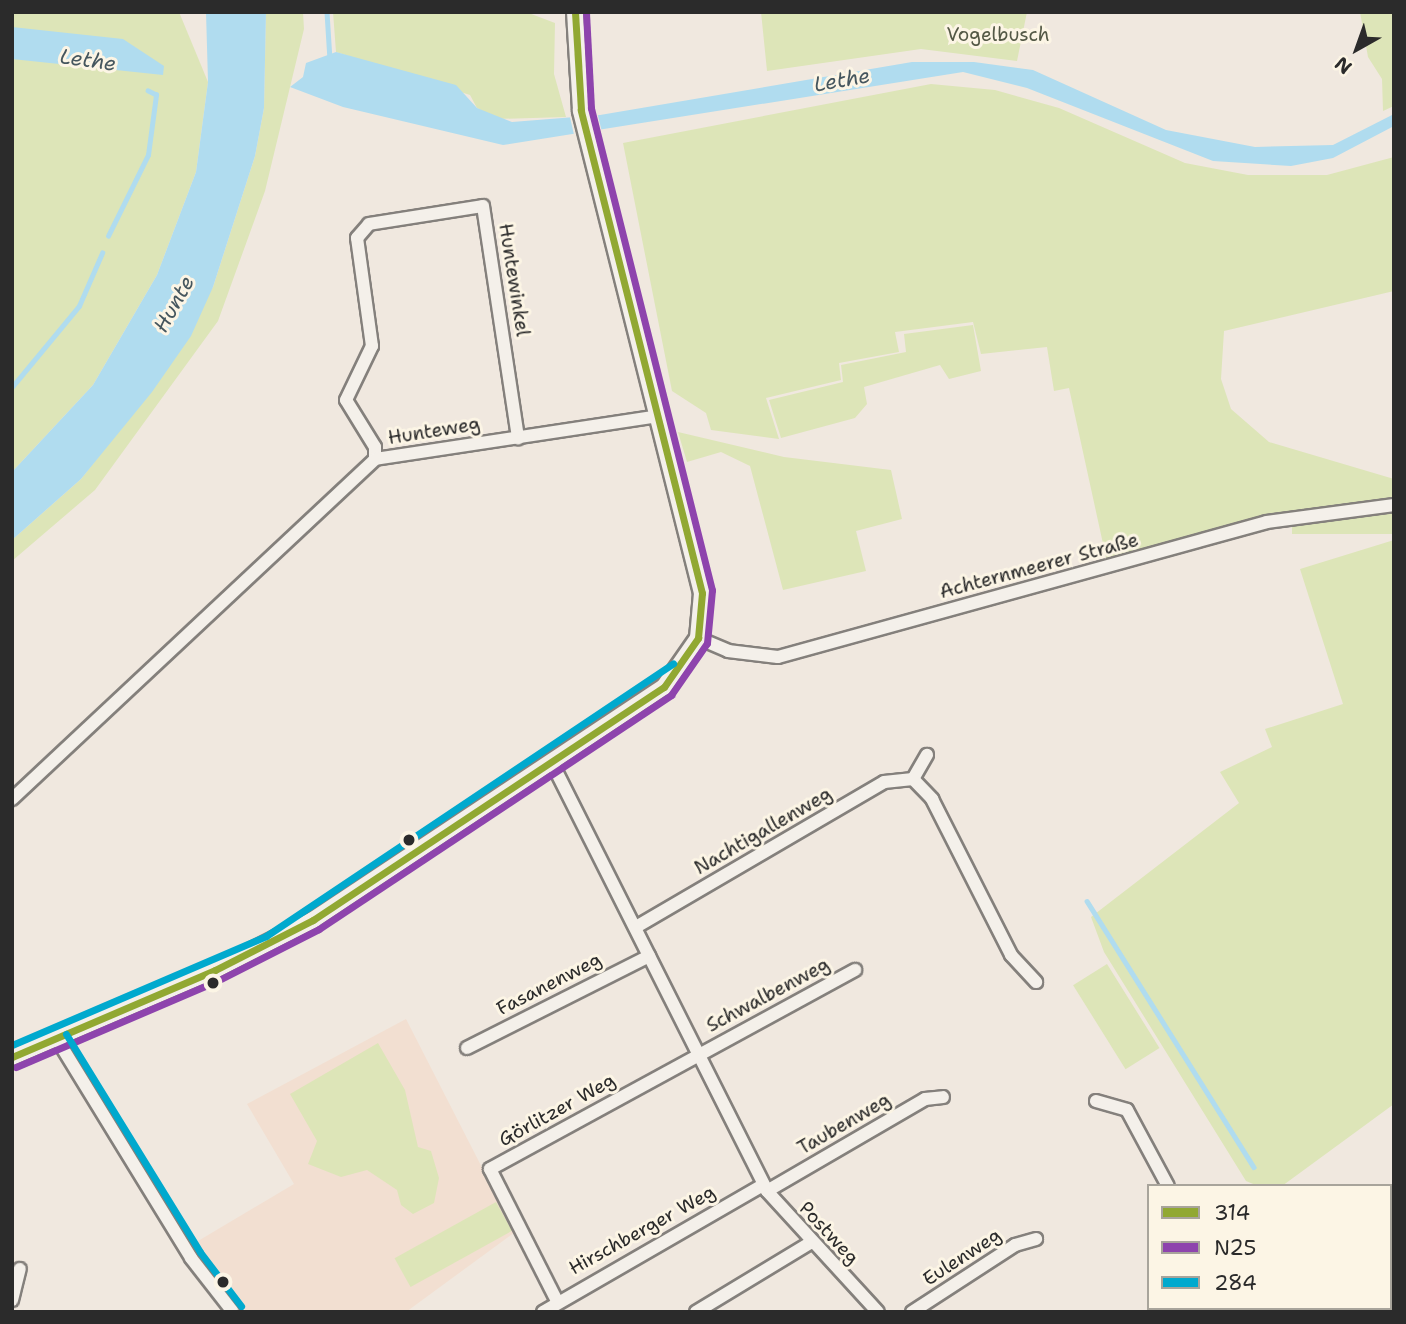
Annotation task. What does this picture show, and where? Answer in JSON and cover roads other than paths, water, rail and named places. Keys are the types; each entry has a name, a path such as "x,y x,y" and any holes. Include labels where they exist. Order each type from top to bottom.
{"street":[{"path":"12,1057 271,945 664,687 698,638 702,593 581,110 575,12"},
{"name":"Huntewinkel","path":"375,459 375,447 346,400 372,346 357,238 369,224 483,206 518,438"},
{"name":"Hunteweg","path":"12,799 375,459 659,416"},
{"name":"Achternmeerer Straße","path":"698,638 728,651 778,657 1268,522 1394,505"},
{"path":"927,755 913,779 932,799 1011,955 1036,982"},
{"name":"Postweg","path":"552,762 765,1188 810,1243 878,1312"},
{"name":"Nachtigallenweg","path":"636,927 884,782 913,779"},
{"name":"Fasanenweg","path":"467,1048 649,956"},
{"name":"Schwalbenweg","path":"699,1054 855,971"},
{"path":"57,1038 191,1258 227,1310"},
{"name":"Görlitzer Weg","path":"557,1301 490,1169 699,1054"},
{"name":"Taubenweg","path":"765,1188 925,1099 943,1097"},
{"path":"1096,1101 1127,1110 1167,1184"},
{"name":"Hirschberger Weg","path":"543,1312 557,1301 765,1188"},
{"name":"Eulenweg","path":"912,1312 1015,1245 1035,1239"},
{"path":"696,1312 810,1243"},
{"path":"12,1300 20,1269"},
{"path":"12,1306 18,1312"}],"water":[{"name":"Hunte","path":"206,12 266,12 264,108 255,156 213,287 191,336 152,392 81,479 12,540 12,472 93,385 157,275 196,172 208,82"},
{"name":"Lethe","path":"12,27 123,39 164,66 163,75 12,59"},
{"name":"Lethe","path":"336,52 456,85 477,108 512,122 600,115 912,62 974,62 1033,70 1166,130 1255,147 1333,145 1394,114 1394,126 1333,158 1291,166 1213,161 1027,88 963,72 503,145 343,107 290,87 303,77 306,63"}],"waterway":[{"path":"327,12 330,60"},
{"path":"108,236 148,155 156,95 148,91"},
{"path":"12,387 79,306 102,253"},
{"path":"1087,901 1254,1167"}],"park label":[{"name":"Vogelbusch","path":"998,35"}]}
